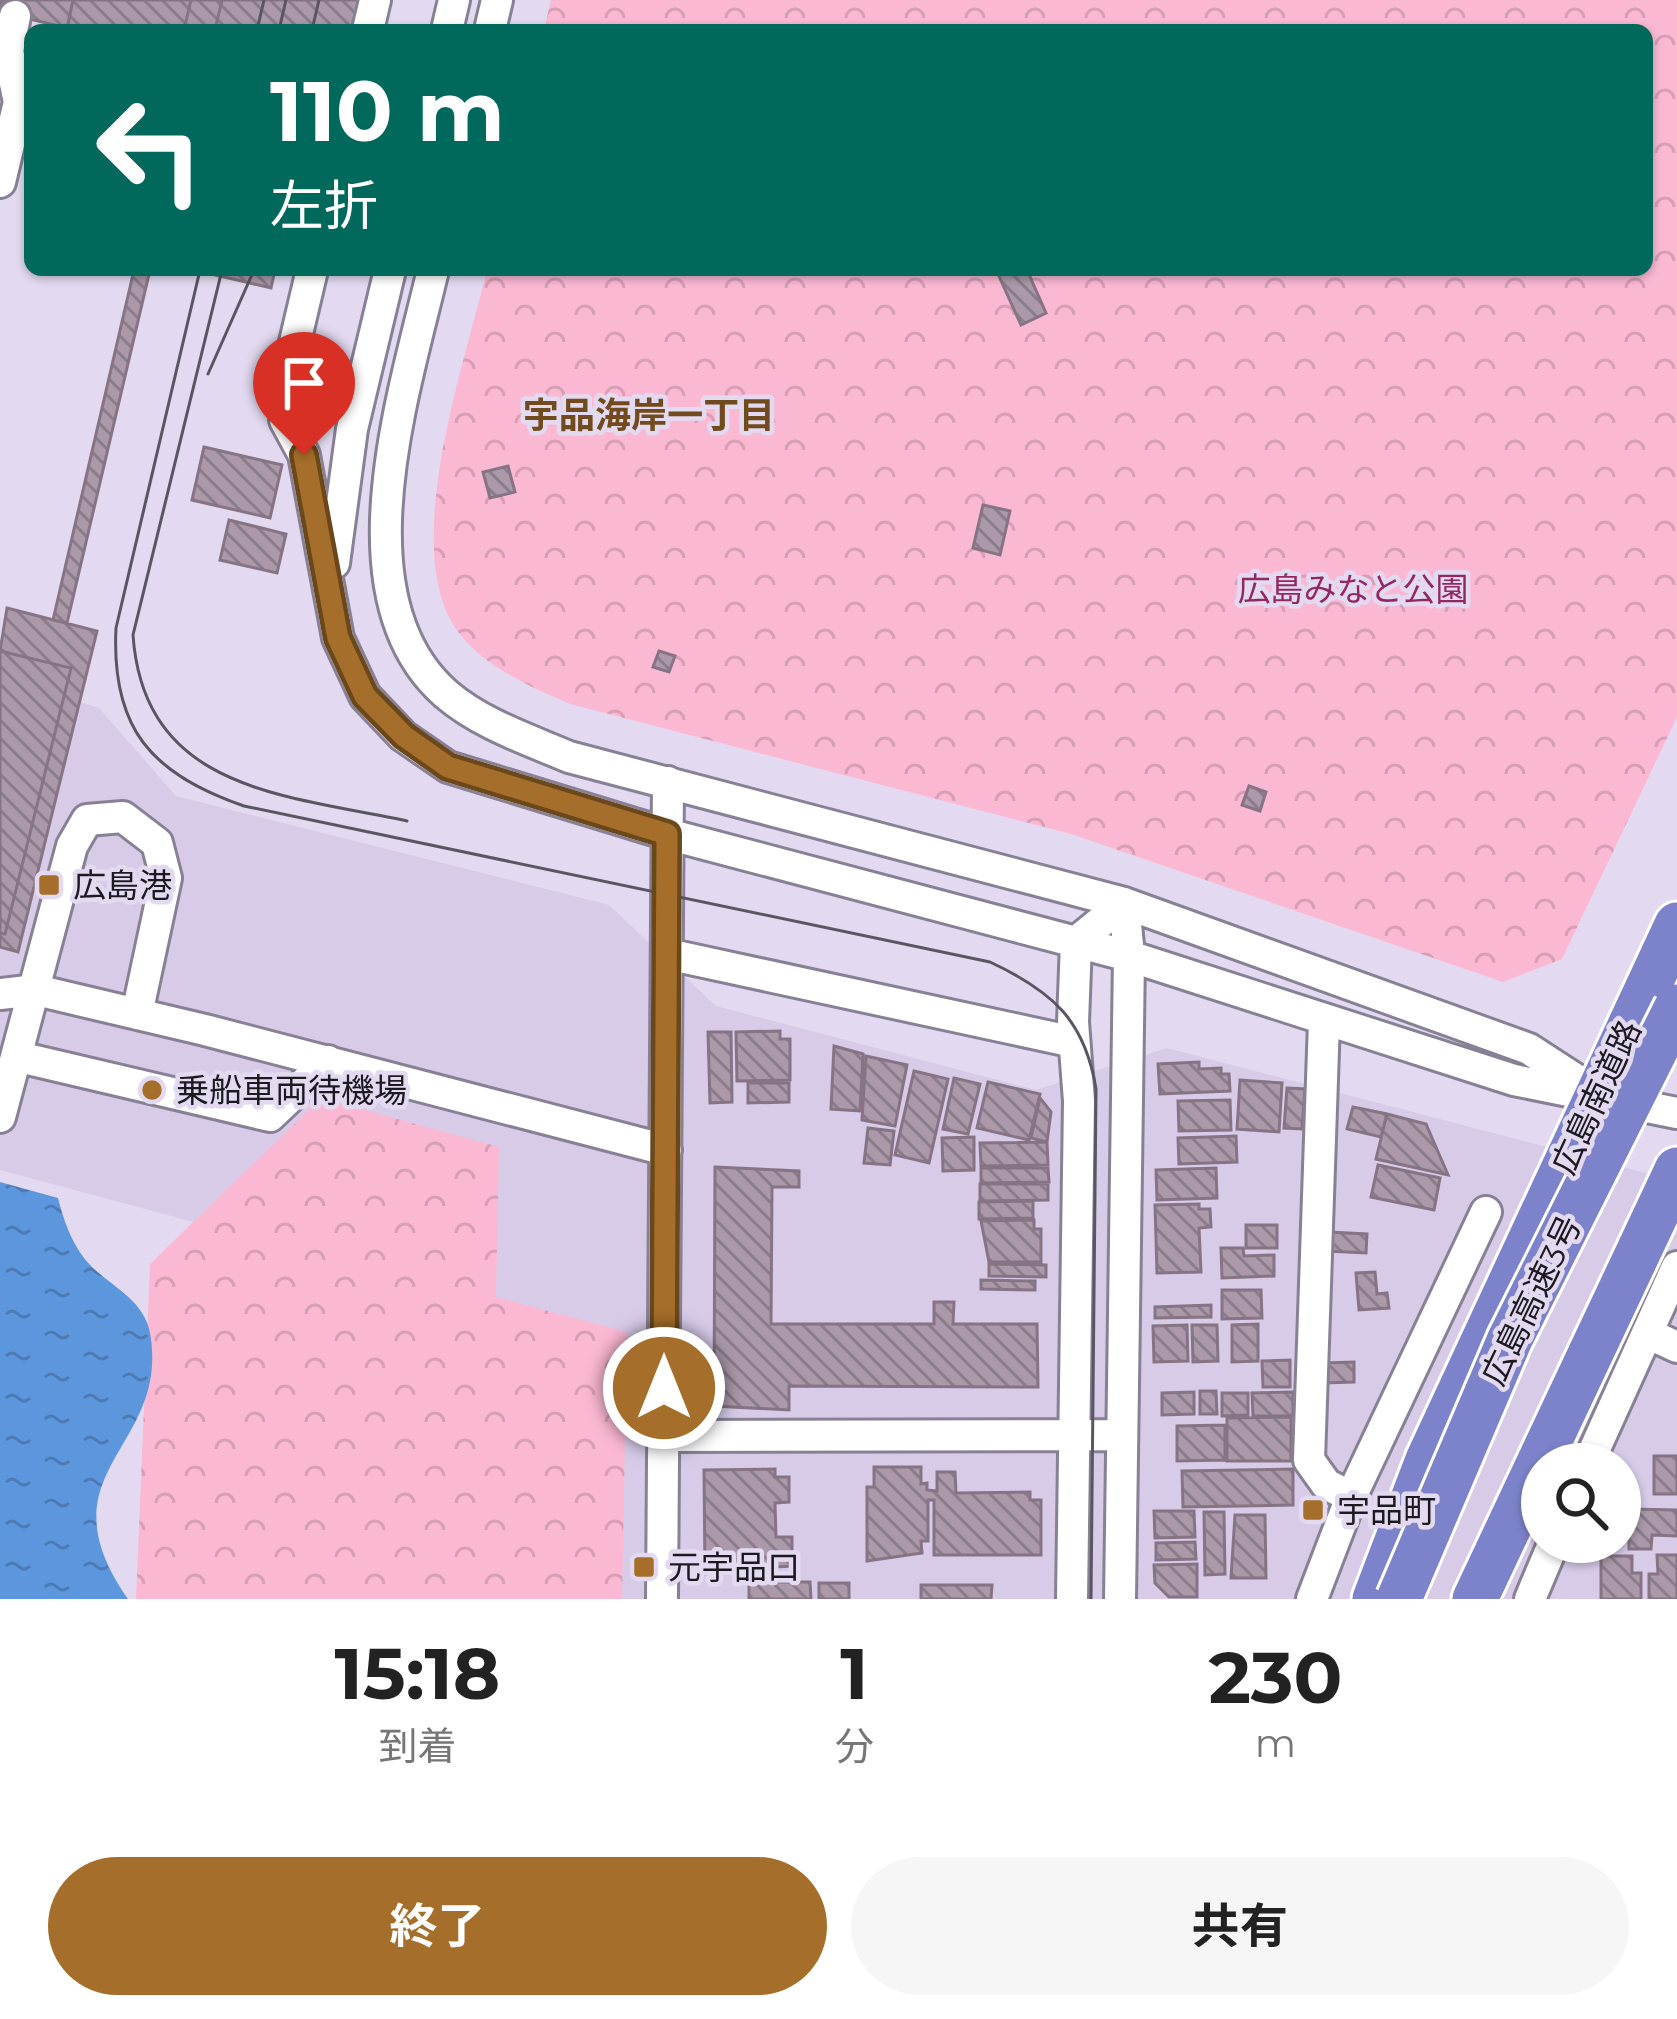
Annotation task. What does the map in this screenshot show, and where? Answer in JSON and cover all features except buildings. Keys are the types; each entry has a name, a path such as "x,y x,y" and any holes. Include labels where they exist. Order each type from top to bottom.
{"highway":[{"name":"広島南道路","path":"1375,1599 1428,1460 1677,925"},
{"name":"広島高速3号","path":"1399,1599 1510,1340 1677,1006"},
{"path":"1475,1599 1626,1327 1677,1170"}],"street":[{"path":"0,182 20,142 19,103 4,50 15,16"},
{"path":"311,276 291,358 285,420 304,455 338,638 365,696 404,736 448,767 667,834 1129,956 1514,1080 1677,1113"},
{"path":"332,587 347,460 389,276"},
{"path":"432,276 392,459 387,549 391,600 409,651 445,693 487,722 569,757 1124,903 1529,1049 1596,1093"},
{"path":"304,455 392,459"},
{"path":"662,1599 668,782"},
{"path":"0,1117 72,846 87,820 123,818 157,843 166,878 137,1014"},
{"path":"1072,1599 1079,1101 1074,1042 1076,942 1124,903"},
{"path":"1120,1599 1129,956 1124,903"},
{"path":"667,954 1074,1042"},
{"path":"0,994 36,991 137,1014 665,1150"},
{"path":"1324,1021 1309,1460 1326,1484 1351,1497"},
{"path":"19,1057 270,1116 328,1061"},
{"path":"1312,1599 1351,1497 1486,1212"},
{"path":"1597,1443 1622,1387 1626,1327 1677,1267"},
{"path":"1626,1327 1677,1347"},
{"path":"1622,1387 1626,1327"},
{"path":"1400,1394 1473,1363"},
{"path":"664,1436 1120,1435"},
{"path":"1530,1599 1545,1563"}],"shaded area":[{"path":"0,676 99,708 176,796 609,905 716,1006 1036,1090 1167,1048 1677,1181 1677,1599 198,1599 205,1225 0,1170"}],"green space":[{"name":"広島みなと公園","path":"551,0 1677,0 1677,717 1562,959 1503,982 1071,834 570,704 500,669 457,630 437,576 437,489 454,395 485,276 1653,276 1653,24 545,24"},
{"path":"321,1098 499,1147 496,1297 627,1332 622,1599 136,1599 150,1264"}],"water":[{"path":"0,1182 58,1198 84,1258 132,1300 150,1333 151,1373 143,1406 101,1489 96,1519 104,1555 128,1599 0,1599"}],"tram line":[{"path":"258,24 264,0"},
{"path":"280,24 286,0"},
{"path":"313,24 319,0"},
{"path":"199,276 116,628 121,694 143,743 184,779 244,806 990,962 1048,997 1084,1044 1096,1089 1091,1599"},
{"path":"221,276 133,635 143,687 163,726 192,756 228,777 314,803 407,821"},
{"path":"208,374 251,276"}],"place":[{"name":"広島港","path":"49,885"},
{"name":"乗船車両待機場","path":"152,1090"},
{"name":"宇品町","path":"1313,1510"},
{"name":"元宇品口","path":"644,1567"}],"district":[{"name":"宇品海岸一丁目","path":"649,415"}],"route":[{"path":"304,455 338,638 365,696 404,736 448,767 667,834 664,1388"}]}
